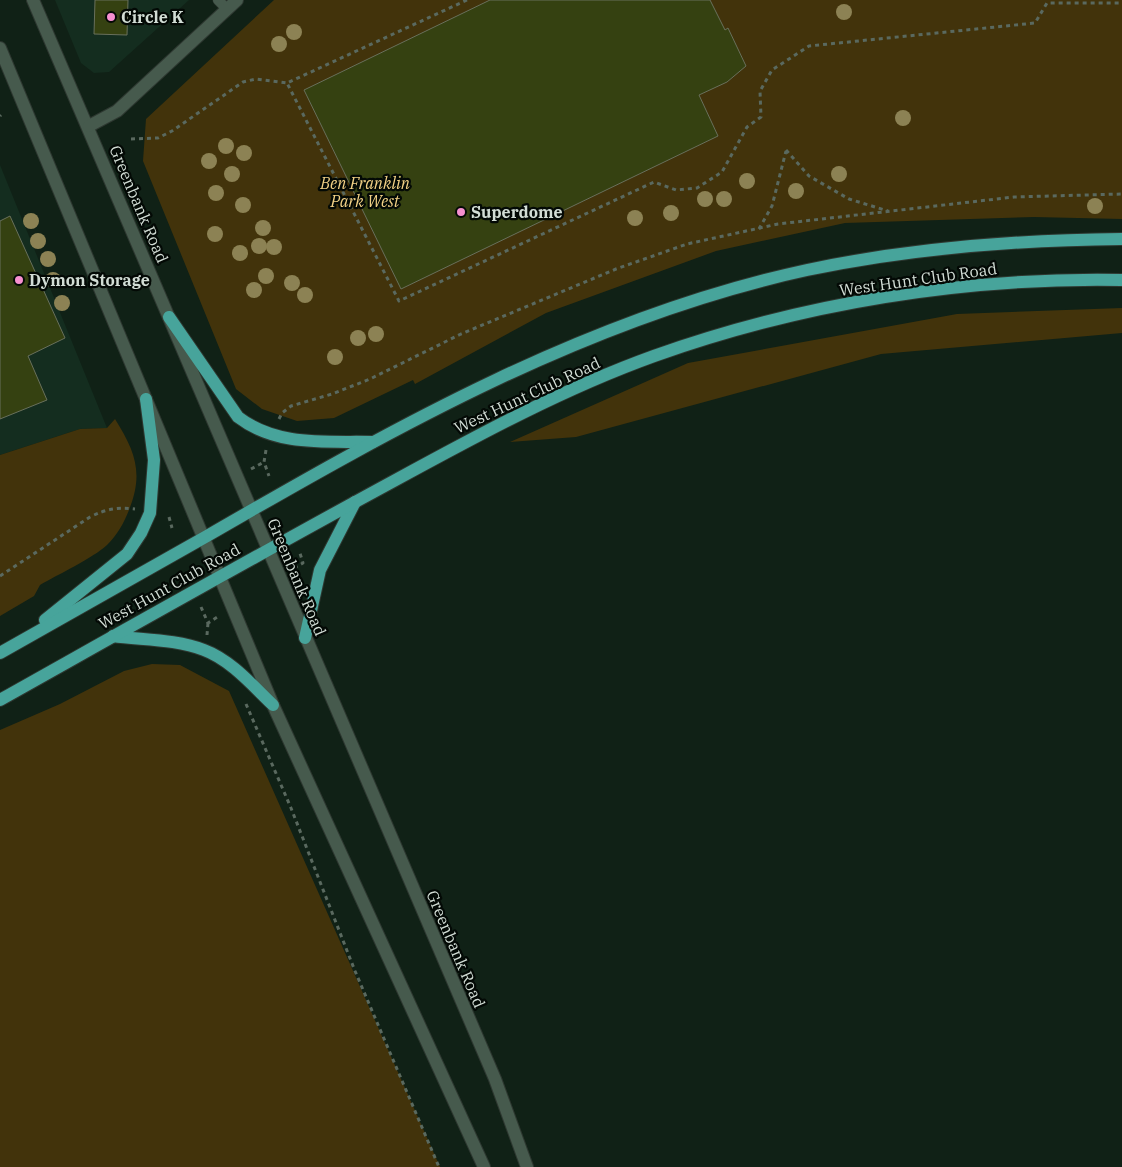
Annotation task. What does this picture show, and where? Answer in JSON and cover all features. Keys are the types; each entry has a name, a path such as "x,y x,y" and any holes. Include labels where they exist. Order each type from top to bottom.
{"main road":[{"name":"Greenbank Road","path":"33,0 495,1079 527,1167"},
{"path":"88,126 117,111 223,5 237,0"},
{"path":"0,48 274,704 484,1167"},
{"name":"West Hunt Club Road","path":"0,653 373,442 493,380 648,316 752,284 852,262 921,251 1053,239 1122,239"},
{"name":"West Hunt Club Road","path":"0,700 493,427 550,399 654,356 722,334 820,309 926,292 1054,281 1122,280"},
{"path":"168,317 238,417 252,428 289,440 373,442"},
{"path":"16,644 127,554 141,533 150,513 154,460 146,399"},
{"path":"305,638 320,570 355,502"},
{"path":"113,636 178,644 205,650 227,664 274,704"}],"path":[{"path":"131,139 158,138 172,131 243,82 256,79 287,83 467,0"},
{"path":"287,83 399,301 654,182 676,190 697,188 722,172 748,127 761,117 760,91 772,70 809,46 1035,23 1047,3 1122,3"},
{"path":"759,229 772,206 786,150 809,176 849,199 890,211"},
{"path":"278,422 282,413 291,406 332,394 370,379 461,334 616,269 687,244 778,224 890,211 1014,197 1122,194"},
{"path":"250,470 264,462 269,476"},
{"path":"0,576 90,517 105,510 119,507 137,510"},
{"path":"169,517 172,528"},
{"path":"291,569 303,563 298,545"},
{"path":"201,607 208,623 207,637"},
{"path":"208,623 221,614"},
{"path":"244,700 290,808 355,972 439,1167"}],"shaded area":[{"path":"55,0 189,0 109,72 94,73 81,63"},
{"path":"0,165 107,428 80,429 0,455"}],"green space":[{"name":"Ben Franklin Park West","path":"274,0 1122,0 1122,219 1034,217 845,223 716,251 546,313 415,384 413,380 334,418 297,421 262,409 236,389 143,161 146,119"},
{"path":"1122,308 1122,333 881,354 576,437 510,442 688,363 957,314"},
{"path":"115,419 132,452 136,473 134,497 120,529 101,550 40,585 34,596 0,616 0,455 80,429 107,428"},
{"path":"152,664 180,665 229,691 440,1167 0,1167 0,730 60,704 124,671"}],"building":[{"name":"Circle K","path":"95,0 128,0 127,35 94,34"},
{"name":"Superdome","path":"490,0 710,0 725,30 728,28 746,66 727,82 699,95 718,136 401,289 304,90"},
{"name":"Dymon Storage","path":"10,216 65,338 28,356 47,400 0,419 0,221"}],"place":[{"name":"Circle K","path":"111,17"},
{"name":"Superdome","path":"461,212"},
{"name":"Dymon Storage","path":"19,280"}]}
